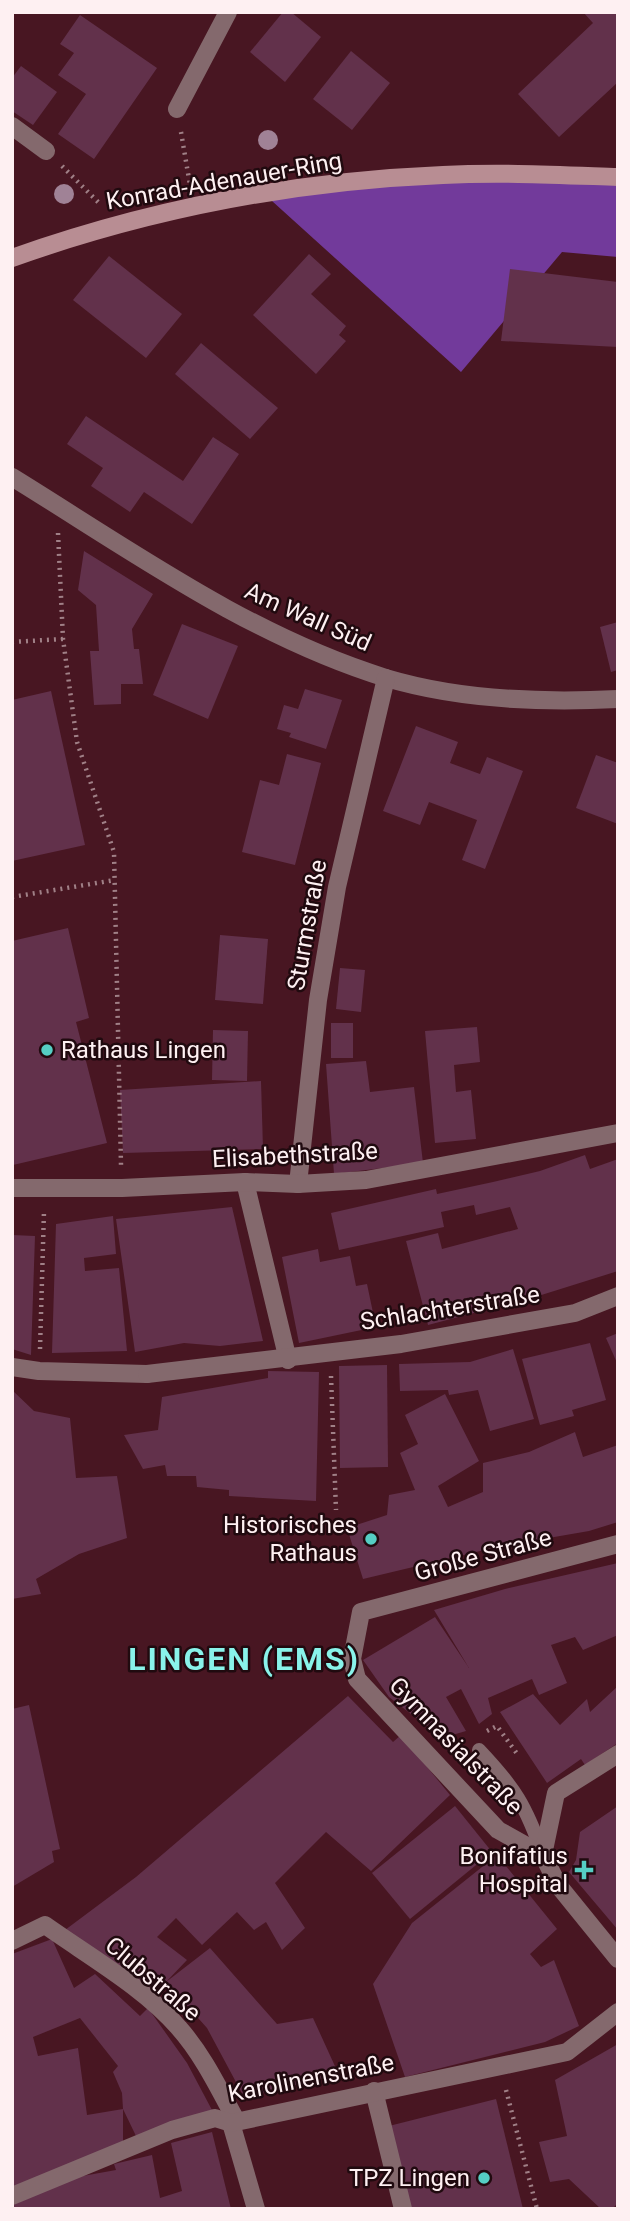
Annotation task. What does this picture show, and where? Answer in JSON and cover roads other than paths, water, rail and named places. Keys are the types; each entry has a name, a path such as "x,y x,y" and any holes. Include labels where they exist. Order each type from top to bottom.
{"main road":[{"name":"Konrad-Adenauer-Ring","path":"12,257 119,223 309,186 443,175 618,177"}],"street":[{"path":"177,109 228,12"},
{"path":"12,126 46,151"},
{"name":"Am Wall Süd","path":"12,477 206,598 301,644 386,678 469,696 567,702 618,699"},
{"name":"Sturmstraße","path":"298,1184 318,1000 337,887 386,678"},
{"name":"Elisabethstraße","path":"12,1188 45,1190 366,1180 618,1133"},
{"path":"245,1182 288,1360"},
{"name":"Schlachterstraße","path":"12,1367 39,1371 147,1374 288,1360 332,1350 401,1344 575,1312 618,1296"},
{"name":"Große Straße","path":"360,1612 618,1544"},
{"name":"Gymnasialstraße","path":"360,1612 352,1659 357,1679 498,1830 543,1855"},
{"path":"618,1754 556,1793 543,1855 558,1885 618,1959"},
{"name":"Clubstraße","path":"12,1941 45,1925 132,1987 178,2026 201,2058 234,2122 256,2209"},
{"name":"Karolinenstraße","path":"12,2196 172,2130 215,2118 234,2122 567,2052 618,2012"},
{"path":"374,2091 403,2209"}],"lane":[{"path":"479,1750 502,1774 527,1808 543,1855"}],"place":[{"name":"Rathaus Lingen","path":"47,1050"},
{"name":"Historisches Rathaus","path":"371,1539"},
{"name":"Bonifatius Hospital","path":"584,1870"},
{"name":"TPZ Lingen","path":"484,2178"}],"district":[{"name":"LINGEN (EMS)","path":"244,1659"}]}
